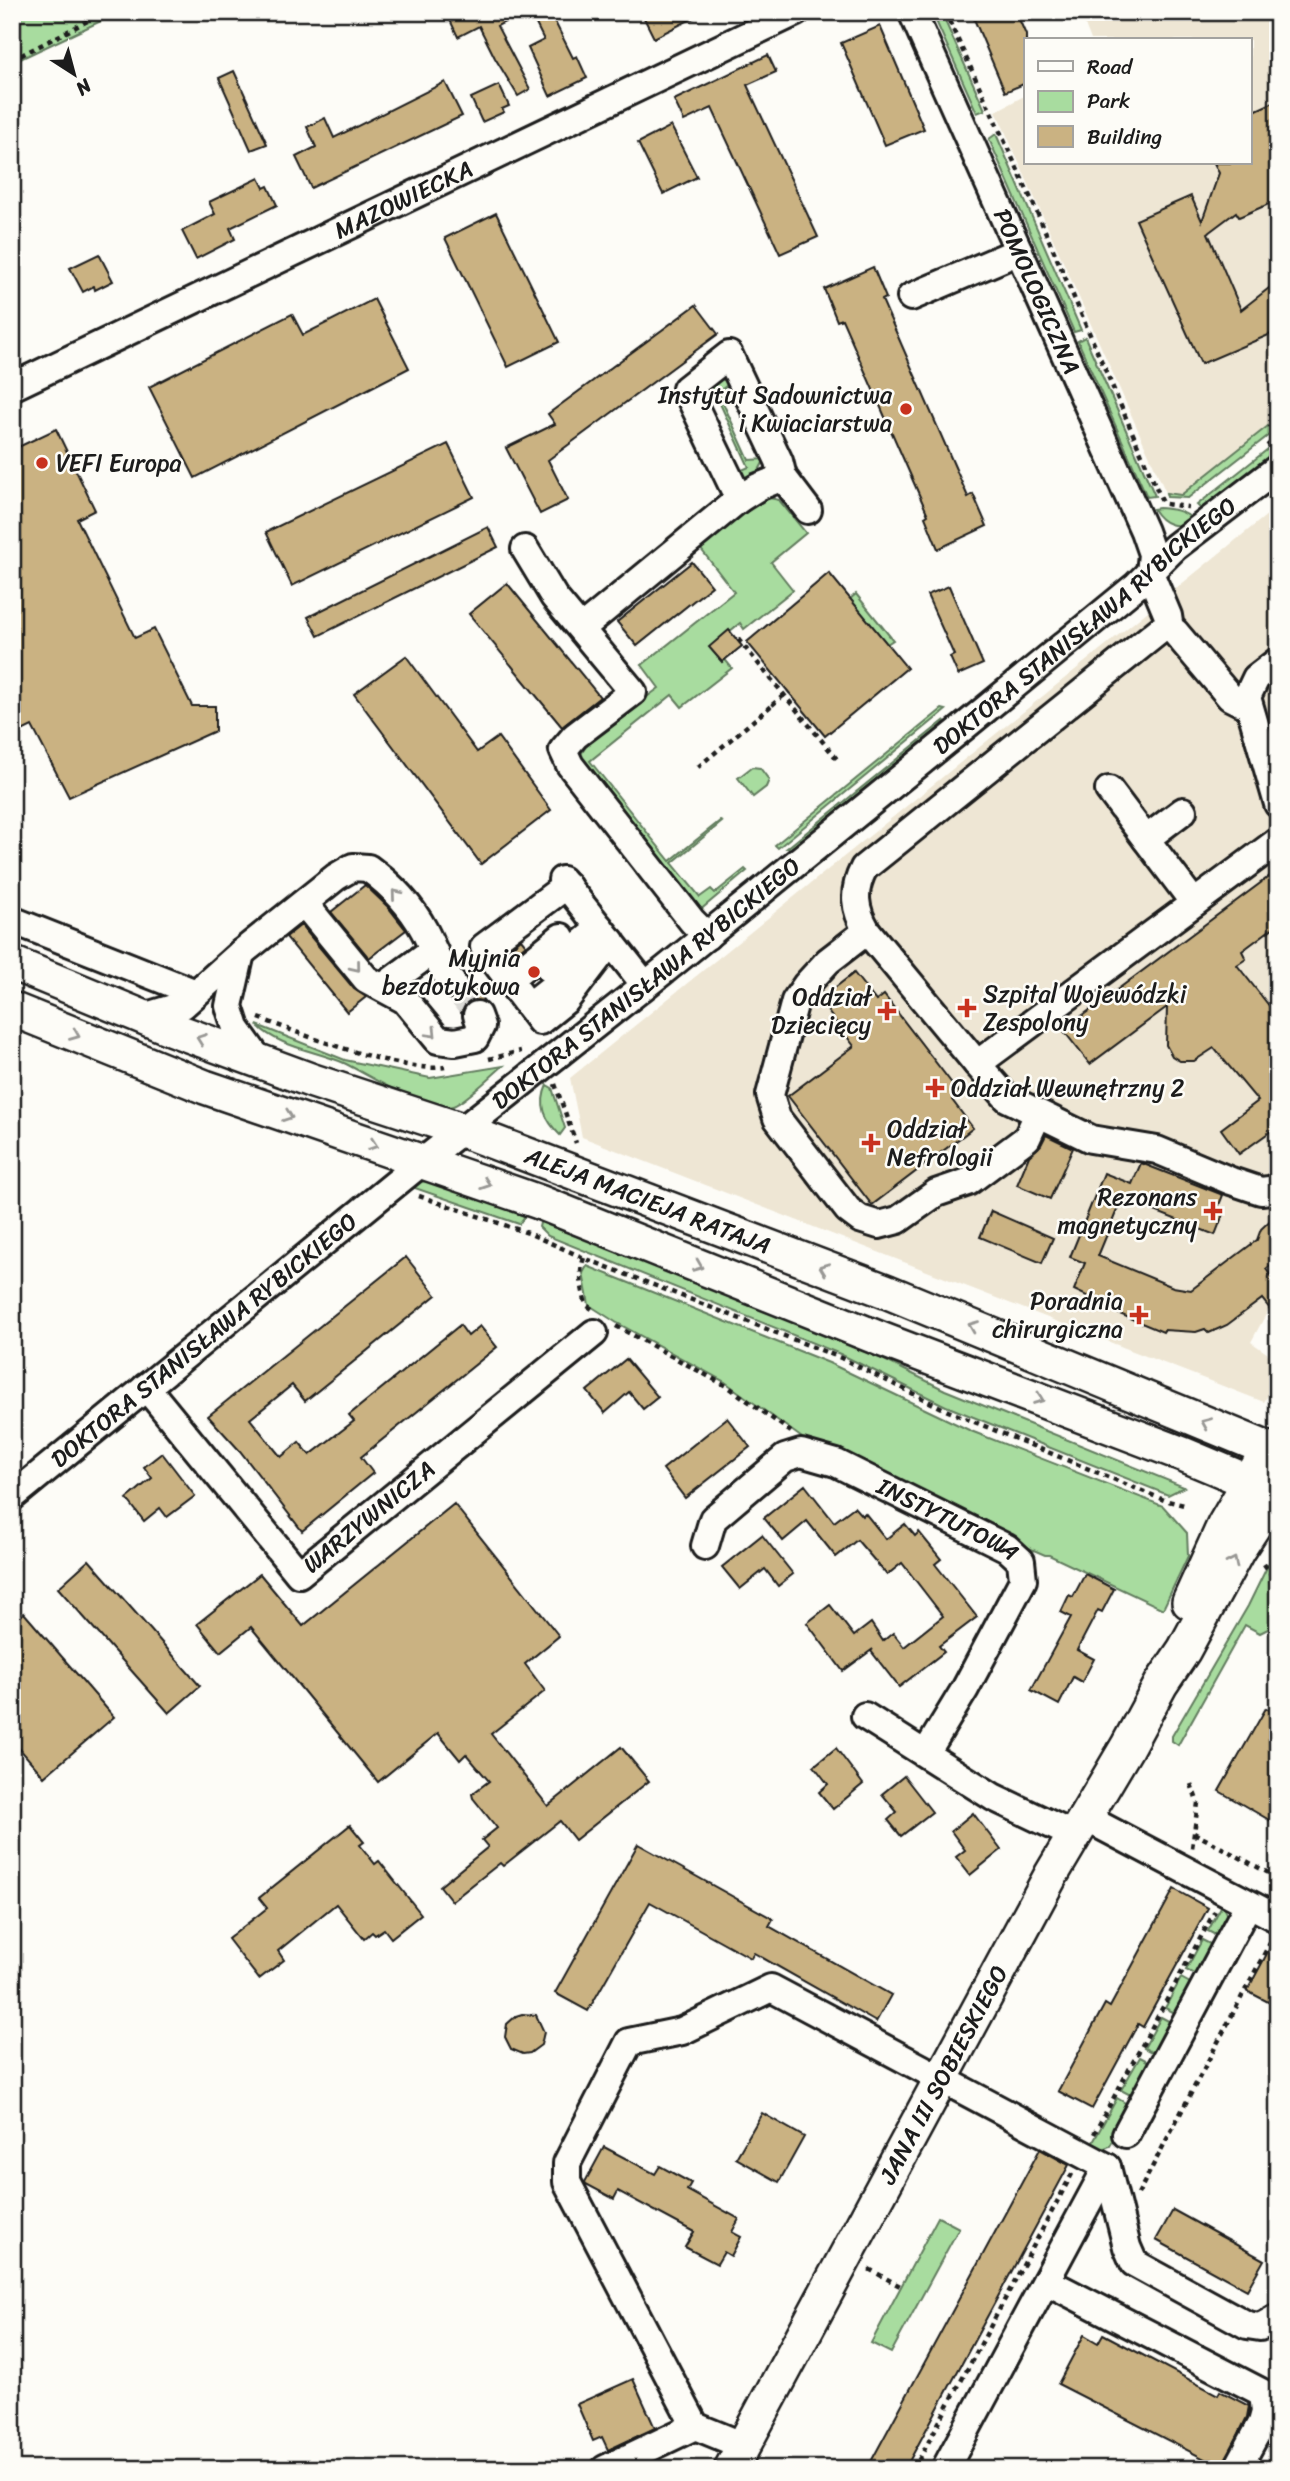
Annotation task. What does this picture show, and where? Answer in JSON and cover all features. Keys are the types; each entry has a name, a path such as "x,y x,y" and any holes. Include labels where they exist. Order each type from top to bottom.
{"main road":[{"name":"ALEJA MACIEJA RATAJA","path":"12,963 142,1017 313,1081 462,1130 888,1292 1275,1445"},
{"name":"ALEJA MACIEJA RATAJA","path":"12,1009 205,1087 539,1202 872,1335 1270,1489"},
{"name":"JANA III SOBIESKIEGO","path":"738,2458 1080,1827 1161,1684 1184,1650 1238,1550 1270,1489 1275,1445"}],"street":[{"name":"MAZOWIECKA","path":"12,387 796,12"},
{"name":"POMOLOGICZNA","path":"912,12 1144,531 1152,554 1150,573 1168,616 1170,629"},
{"path":"911,297 1019,251"},
{"path":"739,499 686,389 729,355 779,461 783,477 808,510"},
{"name":"DOKTORA STANISŁAWA RYBICKIEGO","path":"12,1497 391,1187 706,936 1150,573 1175,547 1278,468"},
{"path":"582,628 739,499 758,487 783,477"},
{"path":"525,549 555,597 633,692 575,736 563,750 570,765 706,936"},
{"path":"1248,703 1230,697 1175,632 1170,629 1160,630 864,868 857,882 857,907 858,915 867,931 1007,1098 1091,1139 1157,1150 1261,1191 1278,1189"},
{"path":"1278,661 1256,678 1247,697 1278,804"},
{"path":"1109,790 1194,904"},
{"path":"1146,839 1183,811"},
{"path":"977,1064 1278,841"},
{"path":"142,1017 183,1005 241,953 336,877 353,867 369,868 396,892 424,930 440,970 453,984"},
{"path":"304,903 366,979 405,1000 434,1037 442,1042 475,1038 481,1027 477,1014"},
{"path":"585,909 645,985"},
{"path":"585,909 514,986 585,909"},
{"path":"12,920 196,993"},
{"path":"867,931 828,961 795,1001 770,1096 776,1118 848,1210 860,1219 879,1224 898,1220 936,1193 968,1182 1027,1138 1038,1114"},
{"path":"383,987 432,951"},
{"path":"241,953 229,1006 236,1028 260,1060"},
{"name":"WARZYWNICZA","path":"146,1387 299,1574 599,1321"},
{"path":"705,1546 713,1519 785,1458 801,1453 807,1455"},
{"name":"INSTYTUTOWA","path":"807,1455 836,1463 922,1505 1007,1548 1021,1560 1023,1580 965,1689 926,1753"},
{"path":"865,1716 993,1797 1080,1827 1181,1869 1248,1905 1272,1930"},
{"path":"1126,2134 1248,1905"},
{"path":"738,2458 695,2426 567,2182 567,2163 629,2042 682,2031 771,1988 1107,2167 1127,2247 1134,2263 1247,2325 1260,2327 1278,2317"},
{"path":"945,2469 1107,2167"},
{"path":"1046,2281 1264,2393 1265,2412 1262,2423 1237,2469"},
{"path":"605,2469 695,2426"}],"path":[{"path":"12,60 105,12"},
{"path":"945,12 1033,203 1162,501 1165,504 1188,507"},
{"path":"738,639 837,759"},
{"path":"698,766 788,692"},
{"path":"247,1013 310,1037 396,1062"},
{"path":"557,1088 576,1143"},
{"path":"391,1187 528,1233 584,1258 841,1358 948,1411 1164,1500 1184,1505"},
{"path":"584,1258 580,1267 586,1305 599,1321 730,1388 807,1445 807,1455"},
{"path":"1264,1564 1278,1584"},
{"path":"1181,1869 1192,1849 1198,1803 1191,1784"},
{"path":"1194,1833 1278,1878"},
{"path":"914,2469 1219,1904"},
{"path":"1138,2194 1270,1943 1272,1930"},
{"path":"869,2269 900,2286"}],"shaded area":[{"path":"1080,12 1278,12 1278,418 1181,495 1166,493 996,111 1024,96 1024,164 1252,164 1252,38 1090,38"},
{"name":"Szpital Wojewódzki Zespolony","path":"1278,506 1278,1292 1251,1342 1278,1361 1278,1377 1264,1402 582,1137 570,1078"}],"green space":[{"path":"12,12 120,12 12,63"},
{"path":"932,12 941,12 985,110 977,113"},
{"path":"996,134 1081,330 1074,332 989,139"},
{"path":"1085,337 1155,496 1147,497 1078,341"},
{"path":"720,378 730,383 718,392 749,460 765,459 756,476 746,482 735,473 749,467 717,397 705,402 703,392"},
{"path":"1278,418 1278,428 1188,498 1167,497 1166,493 1181,495"},
{"path":"1278,441 1278,452 1203,511 1197,505"},
{"path":"765,497 779,500 806,533 771,562 793,590 744,629 740,623 713,645 732,668 682,707 672,695 590,761 670,861 722,822 672,863 700,897 711,889 715,893 745,869 747,871 699,911 581,767 580,757 596,736 659,688 642,665 734,592 697,544"},
{"path":"1153,509 1182,512 1193,520 1181,525 1171,524 1161,519"},
{"path":"856,594 893,640 887,644 850,599"},
{"path":"942,709 946,710 778,848 775,845"},
{"path":"945,720 942,726 791,848 787,848"},
{"path":"752,767 760,768 769,780 766,787 753,797 738,778"},
{"path":"257,1025 345,1060 430,1078 503,1066 458,1104 442,1107 414,1099 344,1063 287,1044"},
{"path":"547,1085 552,1088 565,1128 560,1135 544,1112 543,1099"},
{"path":"428,1181 528,1212 519,1224 412,1187 419,1182"},
{"path":"541,1219 862,1349 945,1390 1184,1487 1168,1495 946,1406 840,1354 548,1236 539,1227"},
{"path":"587,1266 829,1363 971,1431 1163,1506 1187,1533 1188,1556 1163,1609 1049,1555 992,1532 809,1443 725,1382 589,1305 583,1273"},
{"path":"1278,1559 1278,1624 1260,1633 1245,1625 1178,1745 1172,1741 1172,1736 1248,1606 1269,1563"},
{"path":"1222,1905 1230,1921 1223,1939 1208,1931"},
{"path":"1202,1940 1218,1948 1202,1978 1186,1970"},
{"path":"1181,1978 1197,1987 1181,2016 1165,2008"},
{"path":"1161,2017 1176,2025 1159,2056 1144,2048"},
{"path":"1140,2057 1155,2065 1136,2098 1121,2090"},
{"path":"1117,2098 1132,2107 1110,2146 1097,2151 1092,2148 1092,2144"},
{"path":"938,2217 959,2228 891,2353 871,2343"}],"building":[{"path":"459,12 524,12 497,26 530,89 518,96 479,26 458,37 449,18"},
{"path":"530,12 550,12 573,58 577,56 587,78 550,96 528,48 544,40"},
{"path":"641,12 705,12 654,38"},
{"path":"971,12 1016,12 1026,35 1024,84 1005,92"},
{"path":"880,26 924,129 885,145 841,43"},
{"path":"768,55 776,72 747,85 818,237 780,254 712,108 684,121 674,100"},
{"path":"234,71 267,144 251,150 219,78"},
{"path":"445,82 462,116 311,188 296,157 316,147 307,127 325,118 334,138"},
{"path":"499,85 509,106 502,109 504,112 482,122 471,98"},
{"path":"1278,100 1278,200 1239,217 1236,212 1208,233 1241,310 1278,281 1278,331 1201,364 1136,220 1191,196 1202,221 1219,173 1214,164 1252,164 1252,112"},
{"path":"671,126 697,177 663,194 638,143"},
{"path":"259,178 264,188 268,186 277,205 230,228 235,239 196,259 182,231 215,214 209,202"},
{"path":"496,213 559,342 508,367 445,238"},
{"path":"99,254 113,281 95,290 94,286 83,292 70,268"},
{"name":"Instytut Sadownictwa i Kwiaciarstwa","path":"873,267 886,298 882,300 968,497 973,494 987,526 938,549 925,517 928,515 842,319 837,321 824,289"},
{"path":"374,299 409,368 195,478 149,387 292,314 303,335"},
{"path":"696,305 718,334 548,460 568,500 540,514 506,448 555,424 548,414"},
{"path":"56,429 95,510 77,519 135,638 154,629 192,706 215,706 215,731 69,797 32,726 12,736 12,450"},
{"path":"448,444 474,497 292,586 266,532"},
{"path":"488,527 498,547 318,636 308,617"},
{"path":"692,562 712,586 637,646 617,622"},
{"path":"829,573 907,668 825,736 747,642"},
{"path":"507,583 600,697 562,727 469,614"},
{"path":"949,586 983,664 958,675 950,657 954,655 927,595"},
{"path":"729,630 742,646 722,662 709,647"},
{"path":"406,656 477,752 498,737 551,810 481,864 354,694"},
{"path":"1278,870 1278,924 1242,951 1246,959 1237,965 1278,1017 1278,1126 1239,1154 1221,1129 1258,1101 1214,1048 1194,1061 1180,1061 1172,1056 1166,1045 1167,1007 1090,1064 1063,1030"},
{"path":"365,885 388,907 406,930 369,958 331,912"},
{"path":"301,925 354,989 366,997 347,1012 286,937"},
{"path":"521,939 526,945 511,957 507,951"},
{"path":"854,973 876,1001 884,995 960,1094 952,1100 973,1128 872,1205 788,1096 854,1046 819,1000"},
{"path":"469,982 484,1001 471,1001 461,1013 450,999 463,996"},
{"path":"1046,1135 1073,1148 1050,1199 1017,1185 1029,1156 1041,1145"},
{"path":"1141,1163 1223,1195 1217,1210 1224,1212 1215,1235 1122,1198 1098,1256 1173,1287 1191,1290 1257,1240 1261,1229 1278,1213 1278,1260 1266,1269 1278,1285 1278,1319 1262,1299 1227,1325 1209,1333 1205,1329 1196,1332 1163,1332 1088,1301 1089,1297 1074,1290 1085,1263 1070,1257 1104,1173 1132,1184"},
{"path":"991,1211 1053,1238 1042,1263 980,1237"},
{"path":"406,1257 436,1295 305,1401 292,1385 250,1419 281,1457 299,1442 310,1455 354,1421 349,1415 460,1325 468,1336 480,1326 497,1347 361,1457 373,1473 302,1531 240,1451 208,1416"},
{"path":"626,1359 658,1397 643,1409 629,1392 605,1413 587,1391"},
{"path":"727,1418 750,1447 685,1498 663,1469"},
{"path":"162,1453 195,1496 167,1517 160,1508 144,1521 127,1499 152,1478 144,1467"},
{"path":"805,1485 834,1522 854,1507 862,1516 865,1513 886,1539 905,1524 915,1536 919,1532 941,1559 935,1564 977,1617 939,1646 944,1652 899,1687 871,1651 873,1649 843,1671 807,1623 830,1605 854,1636 871,1623 883,1641 893,1633 904,1647 943,1616 902,1563 887,1575 857,1540 836,1557 807,1521 783,1541 764,1518"},
{"path":"454,1504 559,1636 525,1664 545,1691 491,1734 548,1806 621,1747 649,1781 575,1840 560,1821 503,1866 500,1863 452,1901 440,1886 488,1847 482,1840 497,1828 472,1794 489,1781 466,1754 460,1760 438,1733 378,1782 251,1627 220,1652 197,1624 260,1574 303,1626"},
{"path":"762,1535 793,1574 778,1586 765,1569 740,1589 722,1567"},
{"path":"89,1560 200,1686 169,1713 58,1588"},
{"path":"1085,1574 1114,1589 1102,1612 1098,1610 1077,1650 1094,1659 1082,1682 1073,1677 1059,1705 1031,1690 1071,1617 1061,1612 1069,1595 1073,1597"},
{"path":"24,1613 114,1717 44,1777 12,1740 12,1624"},
{"path":"1266,1708 1278,1714 1278,1825 1219,1791"},
{"path":"836,1748 863,1784 833,1809 819,1792 828,1784 814,1766"},
{"path":"904,1776 932,1812 901,1836 888,1820 897,1812 882,1794"},
{"path":"973,1813 1001,1850 970,1875 956,1857 965,1850 951,1831"},
{"path":"350,1825 364,1842 360,1845 375,1864 379,1861 421,1914 391,1938 384,1929 375,1935 372,1932 364,1939 336,1904 278,1951 284,1960 259,1979 228,1939 267,1908 259,1898"},
{"path":"638,1844 773,1919 769,1926 891,1995 876,2022 754,1953 751,1958 650,1902 588,2011 555,1993"},
{"path":"1174,1889 1208,1908 1143,2027 1138,2024 1092,2109 1058,2091 1105,2004 1110,2007"},
{"path":"1278,1935 1278,2007 1247,1991"},
{"path":"522,2014 536,2015 544,2032 541,2045 530,2053 523,2054 511,2049 505,2037 507,2024"},
{"path":"762,2113 804,2137 779,2182 736,2158"},
{"path":"604,2147 655,2174 660,2166 691,2183 687,2190 739,2219 732,2232 741,2237 731,2256 724,2252 717,2264 685,2247 694,2232 618,2191 614,2199 586,2184"},
{"path":"1040,2149 1069,2165 905,2469 867,2469"},
{"path":"1173,2210 1264,2260 1247,2290 1156,2240"},
{"path":"1103,2334 1218,2395 1220,2391 1249,2406 1247,2417 1222,2468 1058,2384 1084,2335 1098,2343"},
{"path":"633,2379 655,2428 608,2450 602,2437 593,2441 577,2404"}],"tunnel":[{"path":"453,984 477,1015"}],"place":[{"name":"Instytut Sadownictwa i Kwiaciarstwa","path":"906,409"},
{"name":"VEFI Europa","path":"42,463"},
{"name":"Myjnia bezdotykowa","path":"534,972"},
{"name":"Szpital Wojewódzki Zespolony","path":"967,1008"},
{"name":"Oddział Dziecięcy","path":"887,1011"},
{"name":"Oddział Wewnętrzny 2","path":"935,1088"},
{"name":"Oddział Nefrologii","path":"871,1143"},
{"name":"Rezonans magnetyczny","path":"1213,1211"},
{"name":"Poradnia chirurgiczna","path":"1139,1315"}]}
